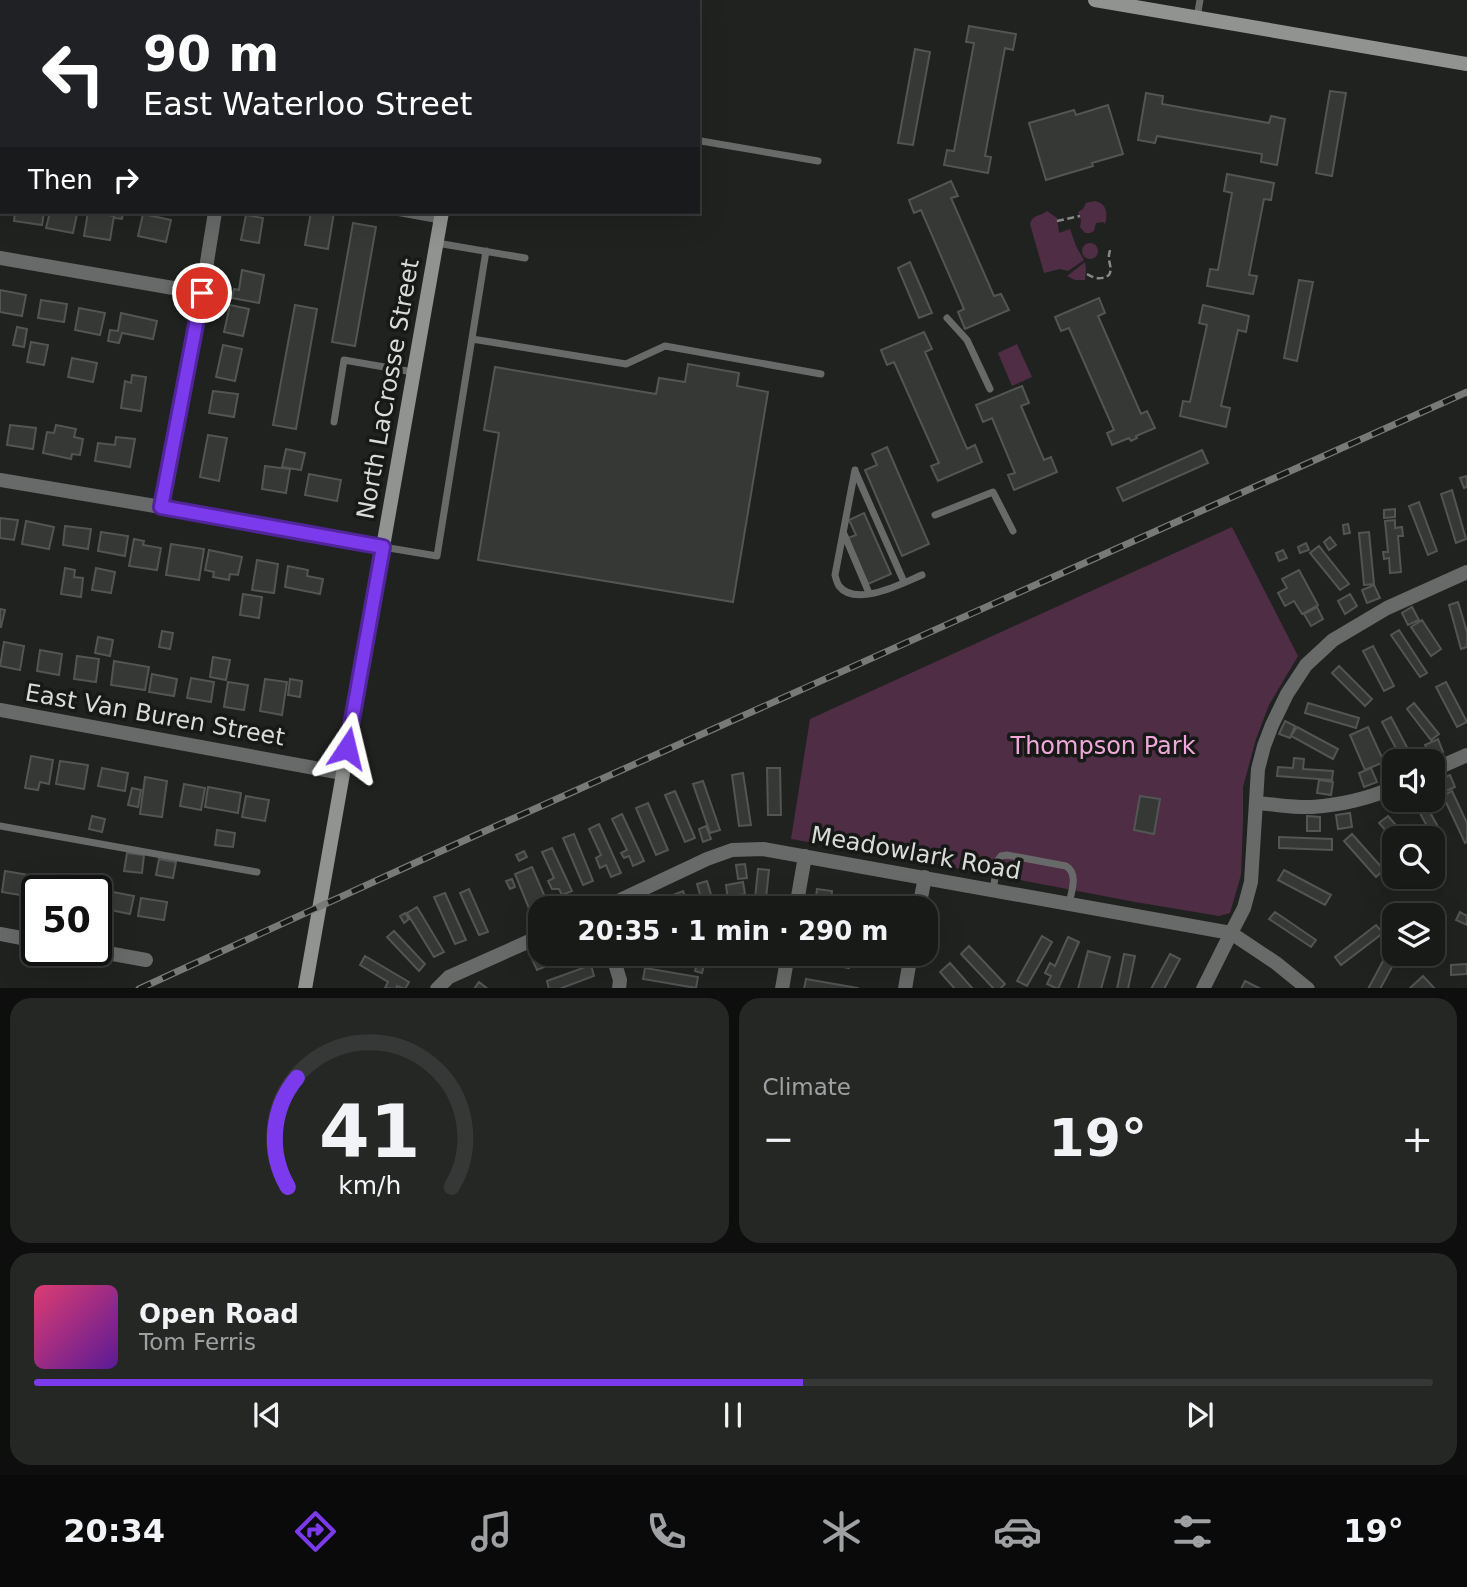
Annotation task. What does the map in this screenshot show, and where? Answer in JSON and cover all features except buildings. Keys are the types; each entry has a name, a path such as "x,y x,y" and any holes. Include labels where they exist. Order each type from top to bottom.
{"main road":[{"path":"1095,0 1467,64"},
{"name":"North LaCrosse Street","path":"305,988 442,216"}],"street":[{"path":"161,507 215,214"},
{"path":"0,258 202,293"},
{"path":"0,480 383,547"},
{"path":"1204,988 1244,908 1251,882 1258,769 1264,746 1287,694 1306,665 1333,640 1387,608 1467,572"},
{"name":"East Van Buren Street","path":"0,710 342,773"},
{"path":"1445,765 1467,755"},
{"path":"1256,803 1311,807 1382,793"},
{"name":"Meadowlark Road","path":"628,896 706,859 732,850 762,849 1231,933 1276,963 1307,988"},
{"path":"798,896 805,856"},
{"path":"921,896 925,877"},
{"path":"0,934 21,938"},
{"path":"438,988 449,977 528,942"},
{"path":"112,954 146,960"},
{"path":"616,966 620,980 619,988"},
{"path":"782,988 786,966"},
{"path":"905,988 909,966"}],"lane":[{"path":"1196,18 1200,0"},
{"path":"700,140 818,161"},
{"path":"419,214 442,216"},
{"path":"437,243 525,258"},
{"path":"383,547 437,556 486,251"},
{"path":"947,318 967,340 990,389"},
{"path":"472,339 626,364 665,346 821,374"},
{"path":"334,422 344,360 414,373"},
{"path":"904,582 855,470 835,575 839,587 853,594 876,593 922,575"},
{"path":"935,515 993,492 1013,531"},
{"path":"843,534 869,593"},
{"path":"0,826 257,872"},
{"path":"993,890 998,860 1007,855 1072,869 1074,875 1069,904"}],"path":[{"path":"1057,221 1080,216"},
{"path":"1087,274 1097,278 1109,275 1111,268 1107,257 1111,248"}],"green space":[{"path":"1095,201 1102,204 1106,210 1105,224 1096,223 1094,231 1085,233 1080,227 1078,212 1086,203"},
{"path":"1047,211 1057,218 1059,233 1070,229 1084,260 1068,271 1060,269 1044,273 1030,224 1035,217"},
{"path":"1090,243 1096,245 1096,257 1090,259 1084,257 1082,251 1084,245"},
{"path":"1085,262 1085,280 1075,280 1067,276"},
{"path":"1017,344 1032,377 1012,386 998,353"},
{"name":"Thompson Park","path":"1232,527 1298,656 1269,705 1256,739 1243,787 1241,875 1230,913 1219,916 1135,902 791,839 810,719"}],"railway":[{"path":"141,988 474,836 1467,392"}],"route":[{"path":"202,293 161,507 383,547 347,748"}]}
